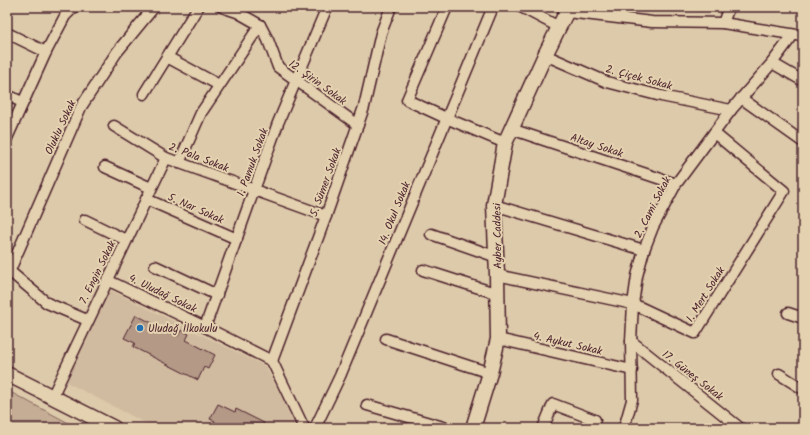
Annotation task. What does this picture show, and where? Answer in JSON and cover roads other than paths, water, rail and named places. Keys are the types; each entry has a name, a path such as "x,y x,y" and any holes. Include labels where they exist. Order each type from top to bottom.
{"main road":[{"name":"Ayber Caddesi","path":"473,428 490,372 498,339 497,257 494,205 505,143 544,55 568,9"},
{"path":"7,374 114,428"}],"street":[{"path":"7,138 22,102 46,52 66,16 74,7"},
{"name":"Oluklu Sokak","path":"8,270 81,107 117,52 154,7"},
{"path":"144,94 198,7"},
{"path":"179,163 201,113 260,25 238,10 222,7"},
{"name":"1. Pamuk Sokak","path":"205,327 278,123 326,7"},
{"name":"5. Sümer Sokak","path":"272,361 358,125 364,107 381,32 391,7"},
{"path":"447,7 407,100 505,143"},
{"name":"14. Okul Sokak","path":"315,428 340,376 493,7"},
{"path":"521,7 559,27"},
{"path":"723,23 729,7"},
{"path":"568,9 652,22 723,23 798,35"},
{"name":"12. Şirin Sokak","path":"260,25 268,40 278,67 358,125"},
{"path":"7,33 46,52"},
{"name":"2. Cami Sokak","path":"624,428 632,400 631,342 636,276 653,227 676,184 731,110 772,62 798,35"},
{"name":"2. Çiçek Sokak","path":"544,55 607,82 661,96 731,110"},
{"path":"167,57 219,85"},
{"path":"772,62 803,81"},
{"path":"7,95 22,102"},
{"path":"741,98 803,142"},
{"name":"2. Pala Sokak","path":"114,126 166,158 326,216"},
{"name":"Altay Sokak","path":"511,129 676,184"},
{"name":"1. Mert Sokak","path":"497,275 633,304 695,333 784,191 714,133"},
{"name":"7. Engin Sokak","path":"52,397 87,320 166,158"},
{"path":"105,167 151,188"},
{"name":"5. Nar Sokak","path":"146,199 237,239"},
{"path":"494,205 644,250"},
{"path":"85,220 126,240"},
{"path":"431,234 497,257"},
{"path":"154,266 217,295"},
{"path":"8,270 47,303 87,320"},
{"path":"423,270 498,294"},
{"name":"4. Uludağ Sokak","path":"107,280 272,361"},
{"path":"788,313 803,318"},
{"path":"386,339 490,372"},
{"name":"4. Aykut Sokak","path":"498,339 632,370"},
{"name":"17. Güneş Sokak","path":"631,342 740,428"},
{"path":"272,361 304,428"},
{"path":"779,374 803,389"},
{"path":"543,428 553,404 595,420"},
{"path":"367,405 447,428"}],"place":[{"name":"Uludağ İlkokulu","path":"140,328"}]}
